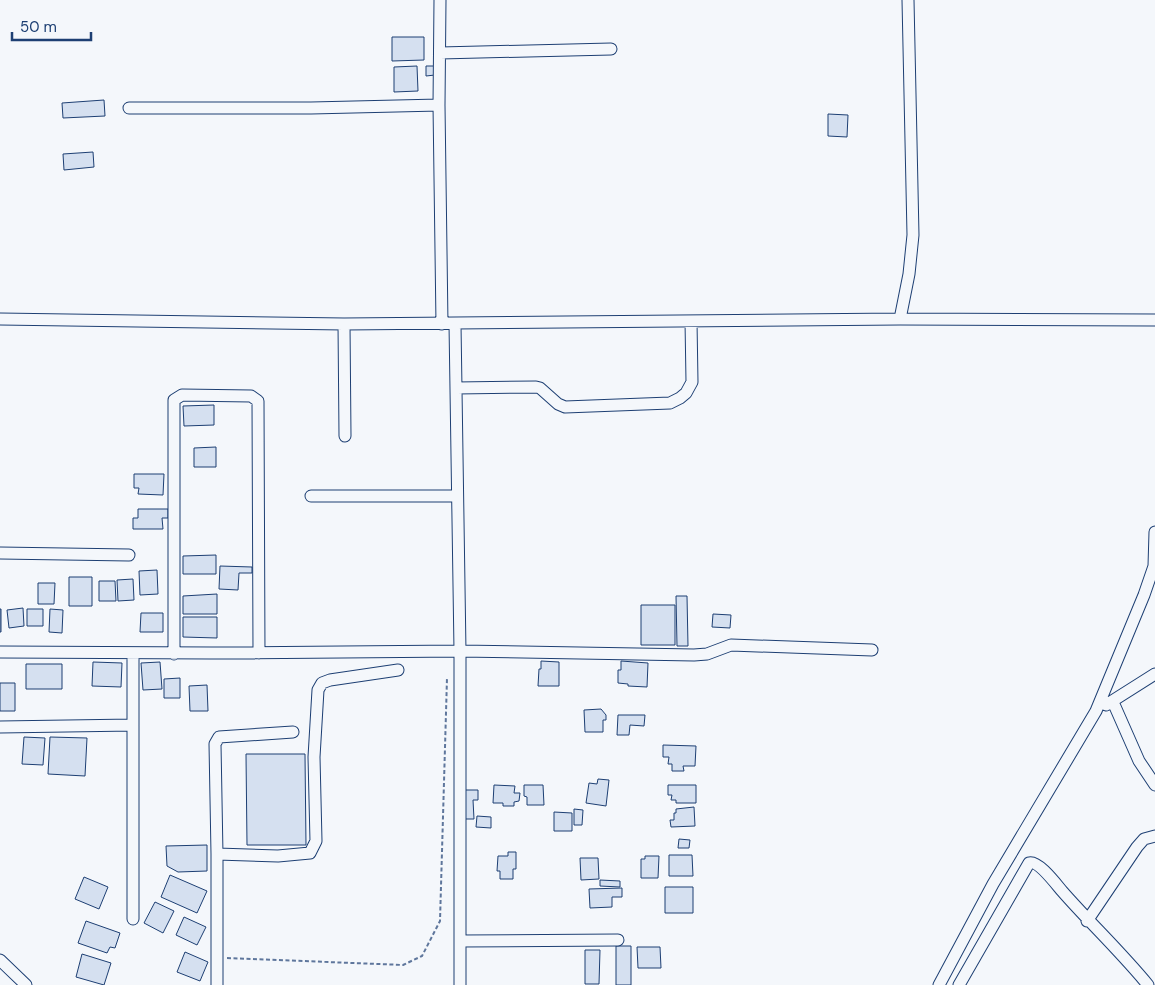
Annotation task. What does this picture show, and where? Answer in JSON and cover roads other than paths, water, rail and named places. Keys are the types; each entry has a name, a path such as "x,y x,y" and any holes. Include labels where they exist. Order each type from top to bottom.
{"street":[{"path":"440,0 439,105 442,324"},
{"path":"900,319 909,274 913,235 908,0"},
{"path":"440,53 611,49"},
{"path":"130,108 311,108 439,105"},
{"path":"0,320 455,324 900,319 1155,320"},
{"path":"456,388 536,387 540,388 558,404 565,406 670,402 686,393 692,382 691,321"},
{"path":"344,324 345,436"},
{"path":"455,324 460,651 460,985"},
{"path":"174,654 174,400 182,395 251,396 258,401 259,653"},
{"path":"311,496 457,496"},
{"path":"939,985 993,884 1096,711 1154,566 1155,532"},
{"path":"0,553 129,555"},
{"path":"0,652 174,654 460,651 694,655 707,654 731,645 872,650"},
{"path":"133,654 133,919"},
{"path":"217,854 278,856 310,853 316,841 314,757 318,690 322,683 330,680 398,670"},
{"path":"1096,711 1155,674"},
{"path":"1113,702 1139,761 1155,786"},
{"path":"0,727 133,725"},
{"path":"217,985 215,744 219,737 293,732"},
{"path":"1088,921 1137,847 1144,839 1155,836"},
{"path":"959,985 1029,863 1036,863 1148,985"},
{"path":"460,941 618,940"},
{"path":"0,960 26,985"}]}
